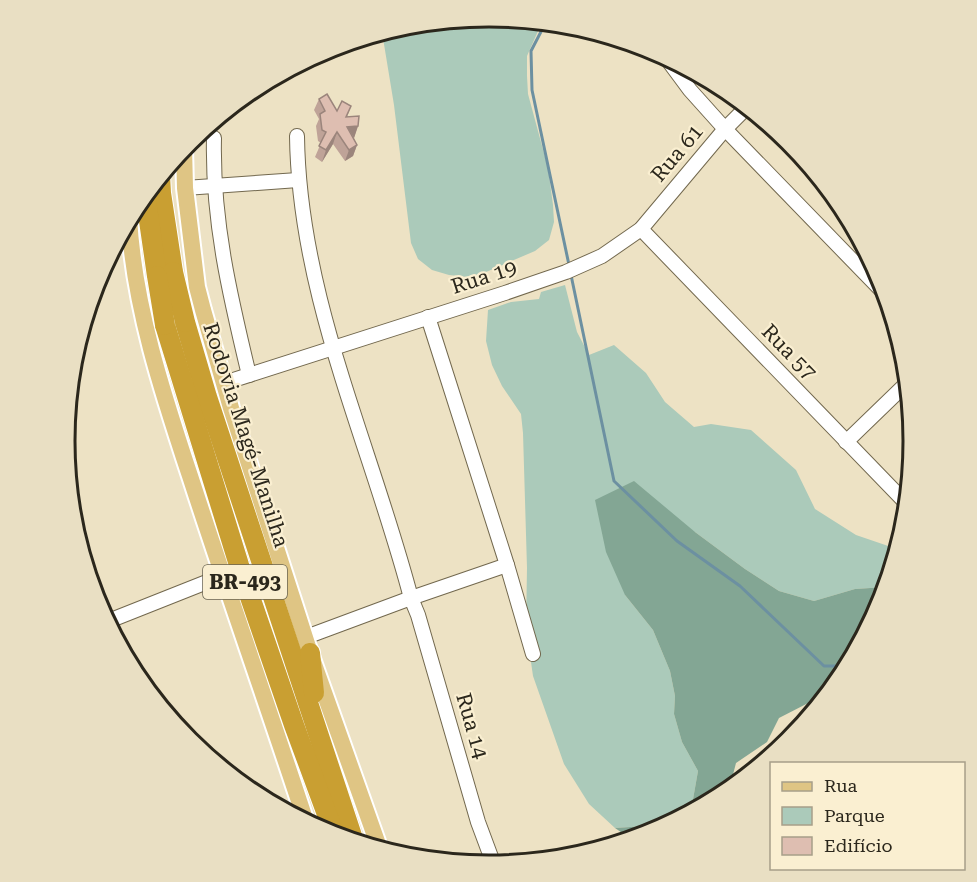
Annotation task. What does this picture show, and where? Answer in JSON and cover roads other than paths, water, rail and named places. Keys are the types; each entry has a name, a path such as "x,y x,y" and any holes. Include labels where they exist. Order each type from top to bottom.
{"highway":[{"name":"Rodovia Magé-Manilha","path":"161,188 165,325 239,565 330,823"},
{"name":"Rodovia Magé-Manilha","path":"148,205 165,274 185,322 207,397 351,831"},
{"path":"308,645 318,729"}],"main road":[{"path":"184,160 185,188 197,287 203,310 308,645 376,840"},
{"name":"BR-493","path":"130,234 144,322 172,423 302,811"},
{"path":"140,300 197,287"},
{"path":"144,322 203,310"}],"street":[{"path":"677,73 725,129 868,277"},
{"name":"Rua 61","path":"640,229 741,113"},
{"path":"297,136 298,180 311,258 333,349 411,598"},
{"path":"214,138 214,186 219,238 249,375"},
{"path":"185,188 298,180"},
{"name":"Rua 19","path":"224,383 566,272 602,256 640,229"},
{"name":"Rua 57","path":"640,229 899,496"},
{"path":"428,317 533,654"},
{"path":"846,442 899,390"},
{"path":"308,645 411,598 507,565"},
{"path":"115,619 222,576"},
{"name":"Rua 14","path":"411,598 418,615 478,822 490,855"}],"waterway":[{"path":"541,31 531,51 532,90 569,265"},
{"path":"571,275 614,481 677,541 740,586 824,666 836,666"}]}
